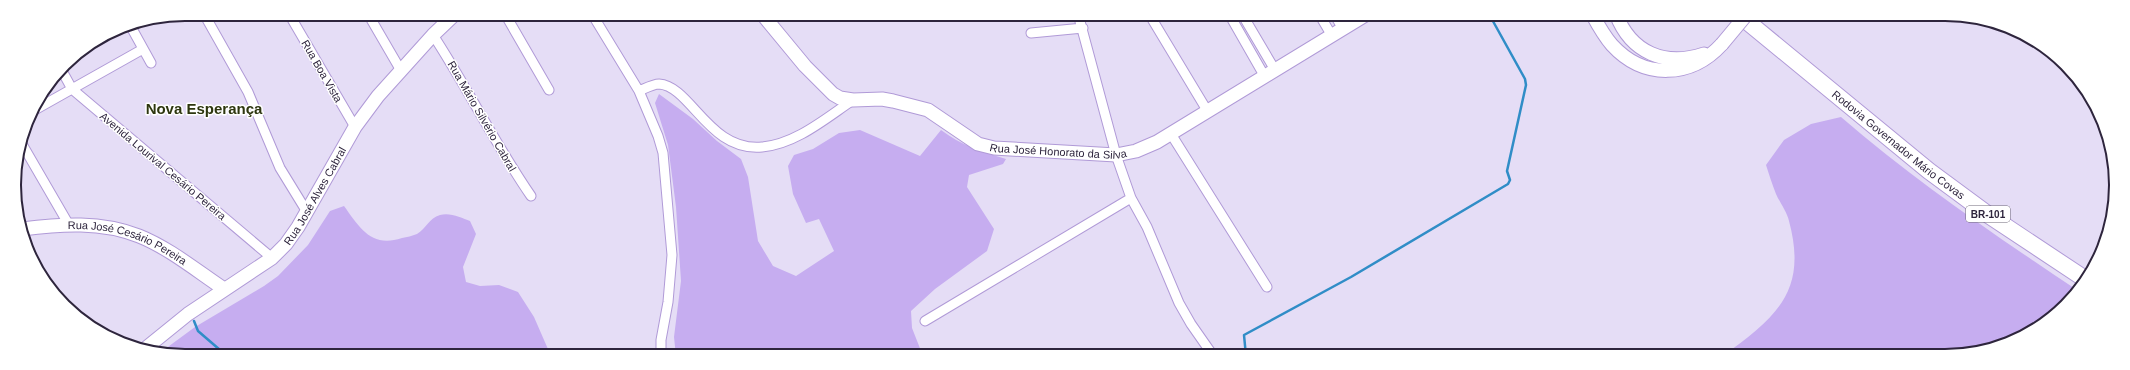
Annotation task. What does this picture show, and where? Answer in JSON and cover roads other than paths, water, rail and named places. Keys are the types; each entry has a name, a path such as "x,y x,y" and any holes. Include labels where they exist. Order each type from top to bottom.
{"highway":[{"name":"Rodovia Governador Mário Covas","path":"1746,21 1929,171 1990,216 2080,277"},
{"path":"1754,21 1779,48"}],"street":[{"path":"208,21 248,92 280,168 306,212"},
{"name":"Rua Boa Vista","path":"293,21 355,127"},
{"path":"372,21 400,69"},
{"name":"Rua José Alves Cabral","path":"150,345 188,314 272,258 286,244 355,127 400,69 447,21"},
{"path":"509,21 549,90"},
{"path":"596,21 639,91 658,136 663,153 672,255 668,302 660,340 661,349"},
{"name":"Rua José Honorato da Silva","path":"768,21 824,87 840,98 853,100 882,99 928,110 978,144 994,148 1116,155 1140,149 1170,134 1355,21"},
{"path":"1080,21 1116,155 1131,198 1147,227 1179,303 1190,324 1208,349"},
{"path":"1153,21 1208,112"},
{"path":"1234,21 1270,74"},
{"path":"1245,21 1270,74"},
{"path":"1326,21 1337,32"},
{"path":"1335,21 1337,32"},
{"path":"1596,21 1612,46 1638,65 1654,70 1671,72 1689,68 1702,61 1720,46 1741,21"},
{"path":"1620,21 1627,35 1638,46 1649,53 1665,59 1693,58 1720,46"},
{"path":"1031,33 1083,28"},
{"path":"133,30 152,63"},
{"name":"Rua Mário Silvério Cabral","path":"432,35 457,72 512,168 531,196"},
{"path":"41,106 143,49"},
{"name":"Avenida Lourival Cesário Pereira","path":"64,75 72,89 272,258"},
{"path":"639,91 658,84 675,89 708,126 735,143 762,147 795,138 853,100"},
{"path":"1170,134 1267,287"},
{"path":"25,149 69,225"},
{"path":"925,321 1131,198"},
{"name":"Rua José Cesário Pereira","path":"27,229 69,225 106,228 140,237 224,289"}],"waterway":[{"path":"1245,349 1244,335 1351,277 1508,184 1510,180 1507,171 1526,85 1525,79 1493,21"},
{"path":"194,321 198,331 219,349"}],"district":[{"name":"Nova Esperança","path":"204,108"}]}
